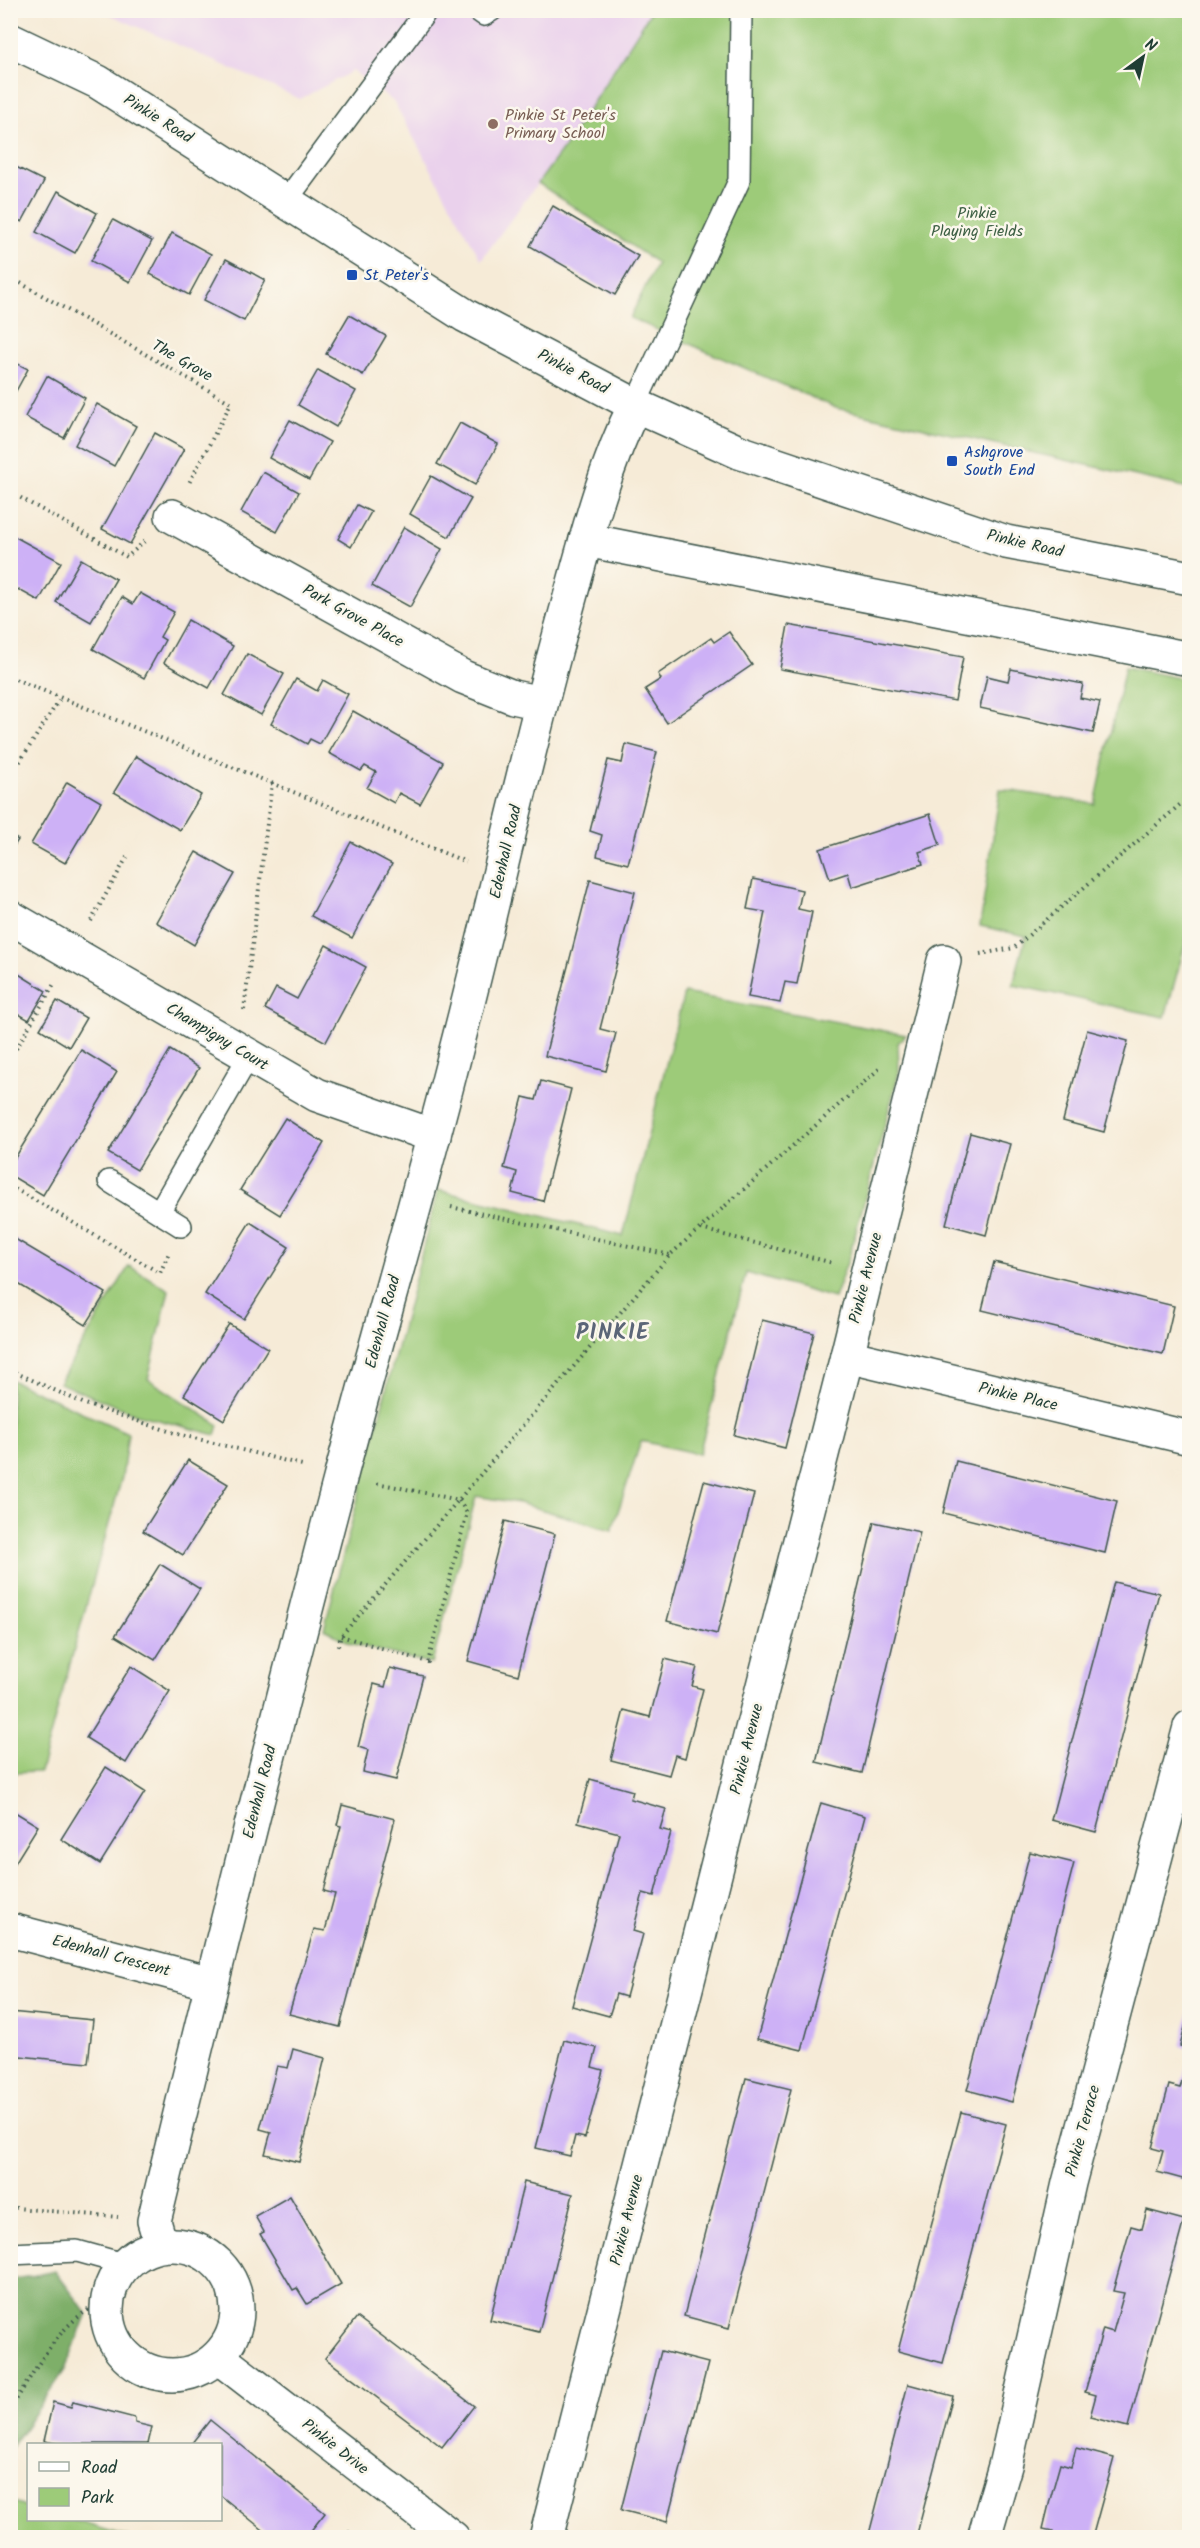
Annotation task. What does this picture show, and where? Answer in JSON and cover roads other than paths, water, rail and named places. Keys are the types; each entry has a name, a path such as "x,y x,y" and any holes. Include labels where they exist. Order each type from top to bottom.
{"street":[{"name":"Pinkie Road","path":"10,40 98,82 466,315 635,405 739,452 1006,542 1190,578"},
{"name":"Edenhall Road","path":"158,2233 211,1983 299,1639 434,1136 501,876 541,703 586,540 616,447 635,405"},
{"name":"Park Grove Place","path":"172,516 463,677 513,697 541,703"},
{"path":"586,540 1190,658"},
{"name":"Champigny Court","path":"10,917 316,1095 434,1136"},
{"name":"Pinkie Avenue","path":"546,2538 847,1356 944,961"},
{"name":"Pinkie Place","path":"847,1356 1190,1438"},
{"name":"Pinkie Terrace","path":"984,2538 1005,2466 1069,2183 1190,1727"},
{"name":"Edenhall Crescent","path":"10,1930 211,1983"},
{"path":"158,2233 181,2245 201,2251 218,2263 230,2280 237,2300 237,2320 230,2340 218,2357 201,2369 182,2375 162,2375 142,2369 126,2357 114,2341 107,2322 106,2302 112,2282 124,2264 141,2252 158,2233"},
{"name":"Pinkie Drive","path":"218,2357 453,2538"}],"lane":[{"path":"286,201 427,10"},
{"path":"477,10 484,15 492,10"},
{"path":"635,405 739,181 741,10"},
{"path":"159,1212 244,1053"},
{"path":"109,1181 181,1226"},
{"path":"10,2254 77,2251 124,2264"}],"place":[{"name":"Pinkie St Peter's Primary School","path":"493,124"},
{"name":"St Peter's","path":"352,275"},
{"name":"Ashgrove South End","path":"952,461"}],"district":[{"name":"PINKIE","path":"613,1333"}],"park label":[{"name":"Pinkie Playing Fields","path":"977,222"}]}
